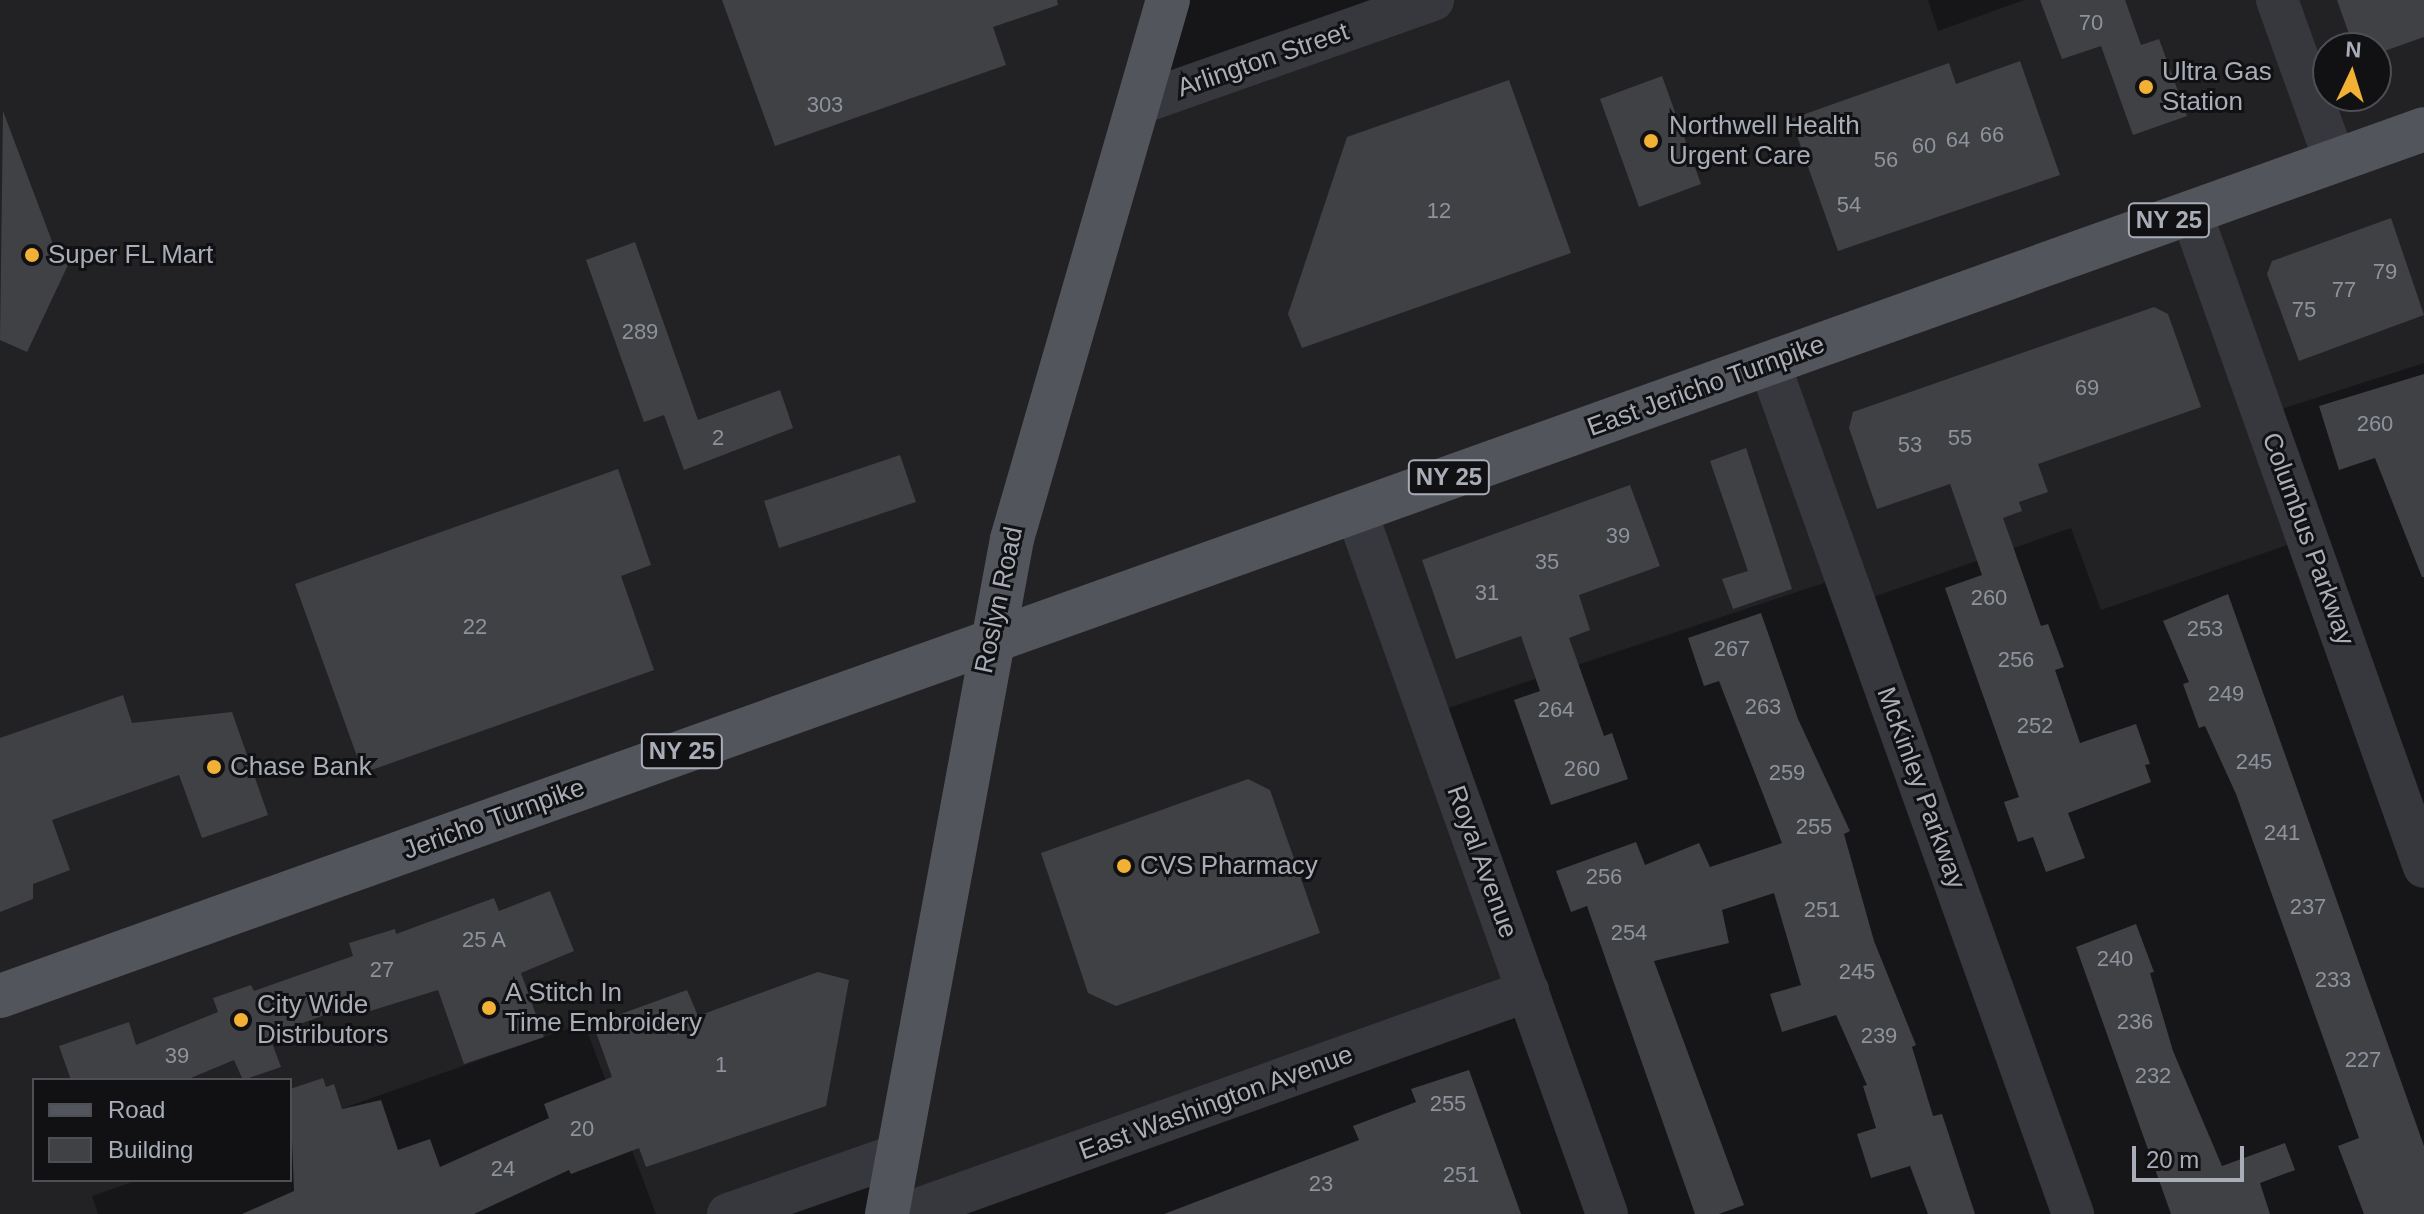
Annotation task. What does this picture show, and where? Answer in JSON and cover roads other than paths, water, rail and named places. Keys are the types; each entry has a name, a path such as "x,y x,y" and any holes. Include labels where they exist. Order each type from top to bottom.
{"main road":[{"name":"Roslyn Road","path":"887,1214 988,642 1050,398 1168,0"},
{"name":"East Jericho Turnpike","path":"988,642 2424,129"},
{"name":"Jericho Turnpike","path":"0,996 988,642"}],"street":[{"name":"Arlington Street","path":"1138,104 1433,0"},
{"path":"2277,0 2335,161"},
{"name":"Columbus Parkway","path":"2191,212 2424,867"},
{"name":"McKinley Parkway","path":"1769,363 2073,1214"},
{"name":"Royal Avenue","path":"1356,511 1607,1214"},
{"name":"East Washington Avenue","path":"904,1214 1528,991"},
{"path":"728,1214 897,1155"}],"place":[{"name":"Ultra Gas Station","path":"2146,87"},
{"name":"Northwell Health Urgent Care","path":"1651,141"},
{"name":"Super FL Mart","path":"32,255"},
{"name":"Chase Bank","path":"214,767"},
{"name":"CVS Pharmacy","path":"1124,866"},
{"name":"A Stitch In Time Embroidery","path":"489,1008"},
{"name":"City Wide Distributors","path":"241,1020"}]}
